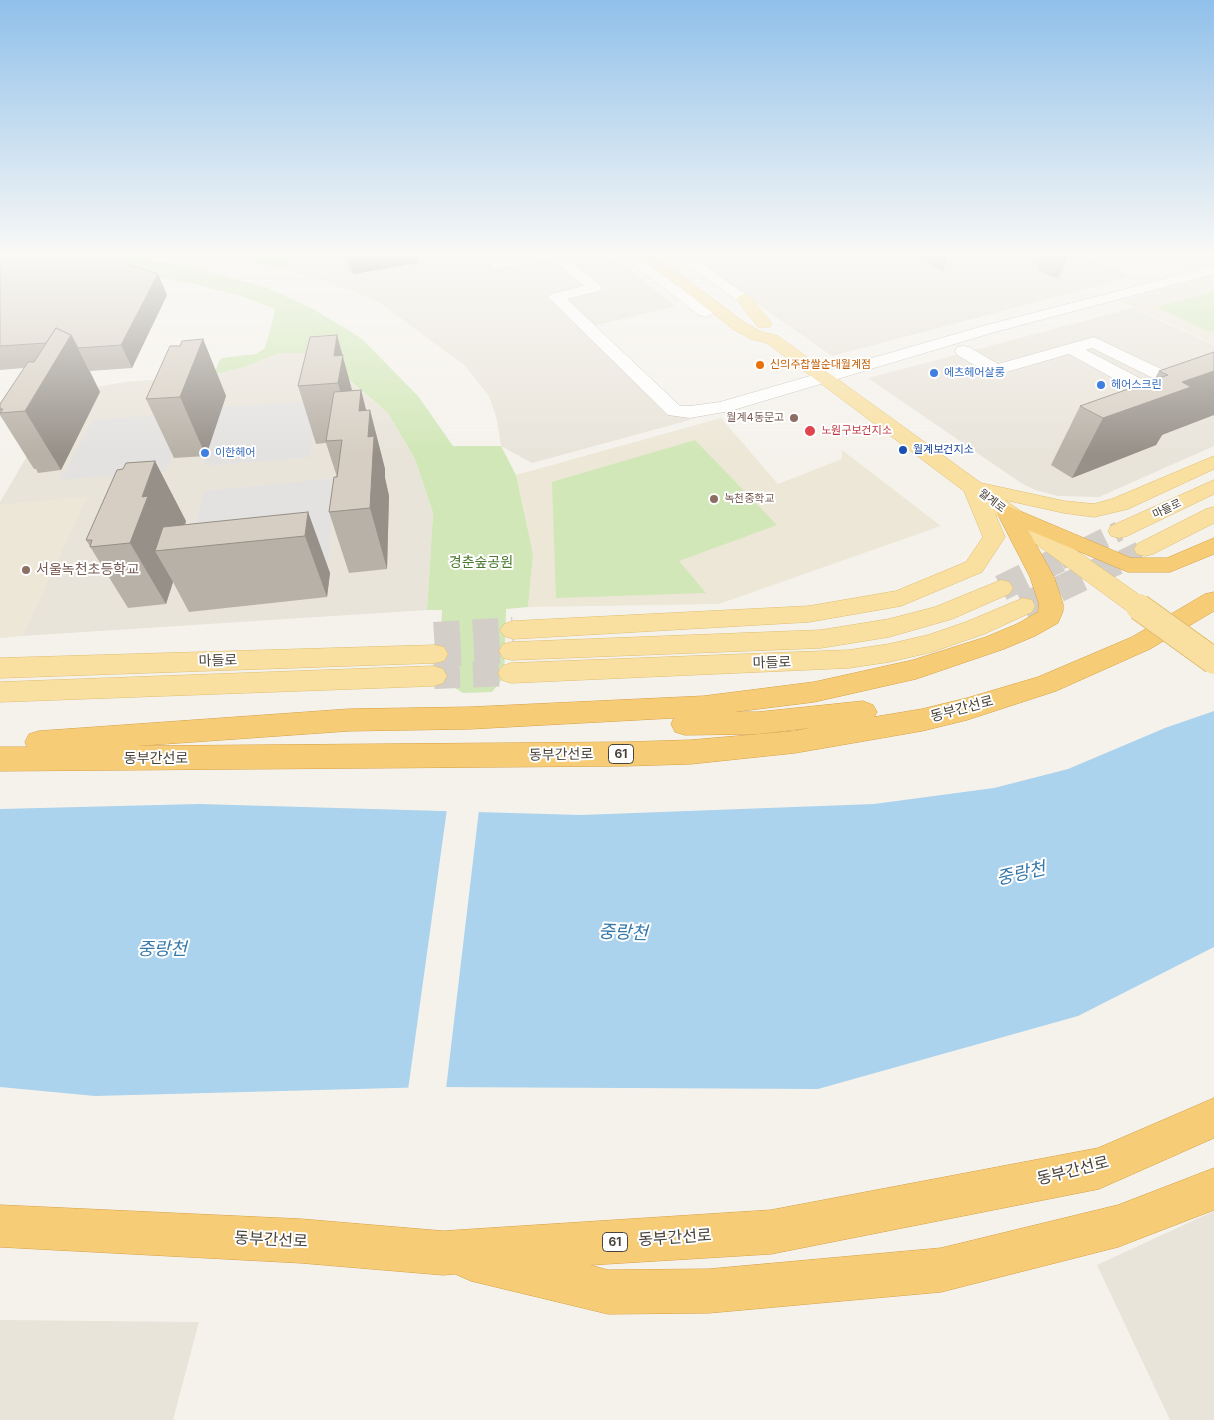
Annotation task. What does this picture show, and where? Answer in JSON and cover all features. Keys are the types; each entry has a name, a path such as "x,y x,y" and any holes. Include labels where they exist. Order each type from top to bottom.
{"highway":[{"path":"1008,513 1128,565 1170,565 1214,545"},
{"path":"470,718 704,706 814,692 916,669 995,642 1039,624 1049,617 1052,609 1042,577 1008,513"},
{"path":"0,745 349,720 527,718 662,724 758,723 809,719 890,708 924,701 1000,680 1074,654 1129,630 1214,582"},
{"name":"동부간선로","path":"0,759 625,754 691,752 795,742 922,720 967,709 1048,684 1141,644 1214,600"},
{"name":"동부간선로","path":"0,1226 301,1241 442,1253 771,1232 1099,1168 1214,1118"},
{"path":"442,1253 608,1292 719,1290 942,1270 1118,1226 1214,1189"}],"main road":[{"path":"731,322 740,326"},
{"name":"월계로","path":"735,322 757,336 768,332"},
{"name":"월계로","path":"755,322 1008,513 1214,661"},
{"path":"761,322 768,332"},
{"path":"973,487 1064,507 1094,510 1120,504 1214,462"},
{"name":"마들로","path":"1119,531 1214,486"},
{"path":"512,651 809,614 901,598 974,567 994,537 973,487"},
{"name":"마들로","path":"1145,549 1214,514"},
{"name":"마들로","path":"512,651 821,640 889,628 943,613 1000,588"},
{"name":"마들로","path":"512,651 799,662 849,659 889,653 932,643 975,628 1024,606"},
{"path":"0,658 52,650 434,655"},
{"name":"마들로","path":"0,668 434,655"},
{"name":"마들로","path":"0,692 434,655"}],"street":[{"path":"583,322 675,410 704,411 1015,322"},
{"path":"978,332 995,342"},
{"path":"962,351 996,370 1030,361 1072,348 1094,342 1172,381 1148,390 1072,348"},
{"path":"1013,351 1030,361"}],"shaded area":[{"path":"406,322 608,322 593,326 690,420 532,463 501,446 497,420 489,396 465,366"},
{"path":"784,322 960,322 832,356"},
{"path":"1079,322 1164,322 1214,345 1214,446 1099,497 1058,496 1035,490 1021,483 868,378"},
{"path":"1166,322 1214,322 1214,344"},
{"path":"280,353 304,353 324,361 388,413 415,459 433,513 427,610 22,636 86,498 0,505 0,502 65,392 125,382 213,375 244,367"},
{"path":"318,401 310,457 203,466 222,407"},
{"path":"187,413 166,471 60,480 93,420"},
{"name":"녹천중학교","path":"721,418 778,484 842,459 842,450 941,526 719,604 528,607 533,554 516,475"},
{"path":"335,478 327,571 179,588 204,491"},
{"name":"서울녹천초등학교","path":"87,497 22,636 0,638 0,505"},
{"path":"1214,1211 1214,1420 1170,1420 1097,1265"},
{"path":"0,1320 199,1322 173,1420 0,1420"}],"green space":[{"name":"경춘숲공원","path":"272,322 335,322 361,338 418,396 453,446 501,446 516,475 533,554 528,607 506,609 504,677 492,692 463,693 439,678 442,610 427,610 433,513 415,459 388,413 336,369 324,361 304,353 280,353 244,367 213,375 221,358 256,354 265,348"},
{"path":"1189,322 1214,322 1214,331 1207,331"},
{"path":"695,440 777,525 679,561 706,593 556,598 552,482"}],"water":[{"name":"중랑천","path":"1214,711 1214,947 1078,1016 818,1089 432,1087 95,1096 0,1087 0,809 199,804 581,815 874,804 994,788 1068,769 1165,728"}],"pier":[{"path":"447,809 479,810 446,1089 408,1090"}],"building":[{"path":"0,322 133,322 121,345 78,348 71,335 56,328 46,343 0,346"},
{"path":"56,328 71,335 25,411 0,413 3,409 0,409 0,404 28,362 34,362"},
{"path":"337,335 334,356 343,355 338,383 298,386 310,337"},
{"path":"203,339 180,397 146,399 170,346 180,346 182,341"},
{"path":"1214,352 1214,371 1182,382 1191,387 1103,418 1080,406 1168,375 1159,371"},
{"path":"361,390 359,411 370,410 368,437 374,436 370,508 329,512 334,477 337,477 342,440 326,441 334,392"},
{"path":"155,461 142,497 148,496 130,543 90,547 92,540 86,540 117,470 123,469 126,463"},
{"path":"308,512 305,536 155,551 163,527"}],"tunnel":[{"path":"1060,560 1119,531"},
{"path":"1122,560 1145,549"},
{"path":"1001,588 1062,558"},
{"path":"1023,606 1125,558"},
{"path":"434,635 513,630"},
{"path":"435,654 512,651"},
{"path":"434,676 511,673"}],"place":[{"name":"신의주찹쌀순대월계점","path":"760,365"},
{"name":"에츠헤어살롱","path":"934,373"},
{"name":"헤어스크린","path":"1101,385"},
{"name":"월계4동문고","path":"794,418"},
{"name":"노원구보건지소","path":"810,431"},
{"name":"월계보건지소","path":"903,450"},
{"name":"이한헤어","path":"205,453"},
{"name":"녹천중학교","path":"714,499"},
{"name":"서울녹천초등학교","path":"26,570"}]}
